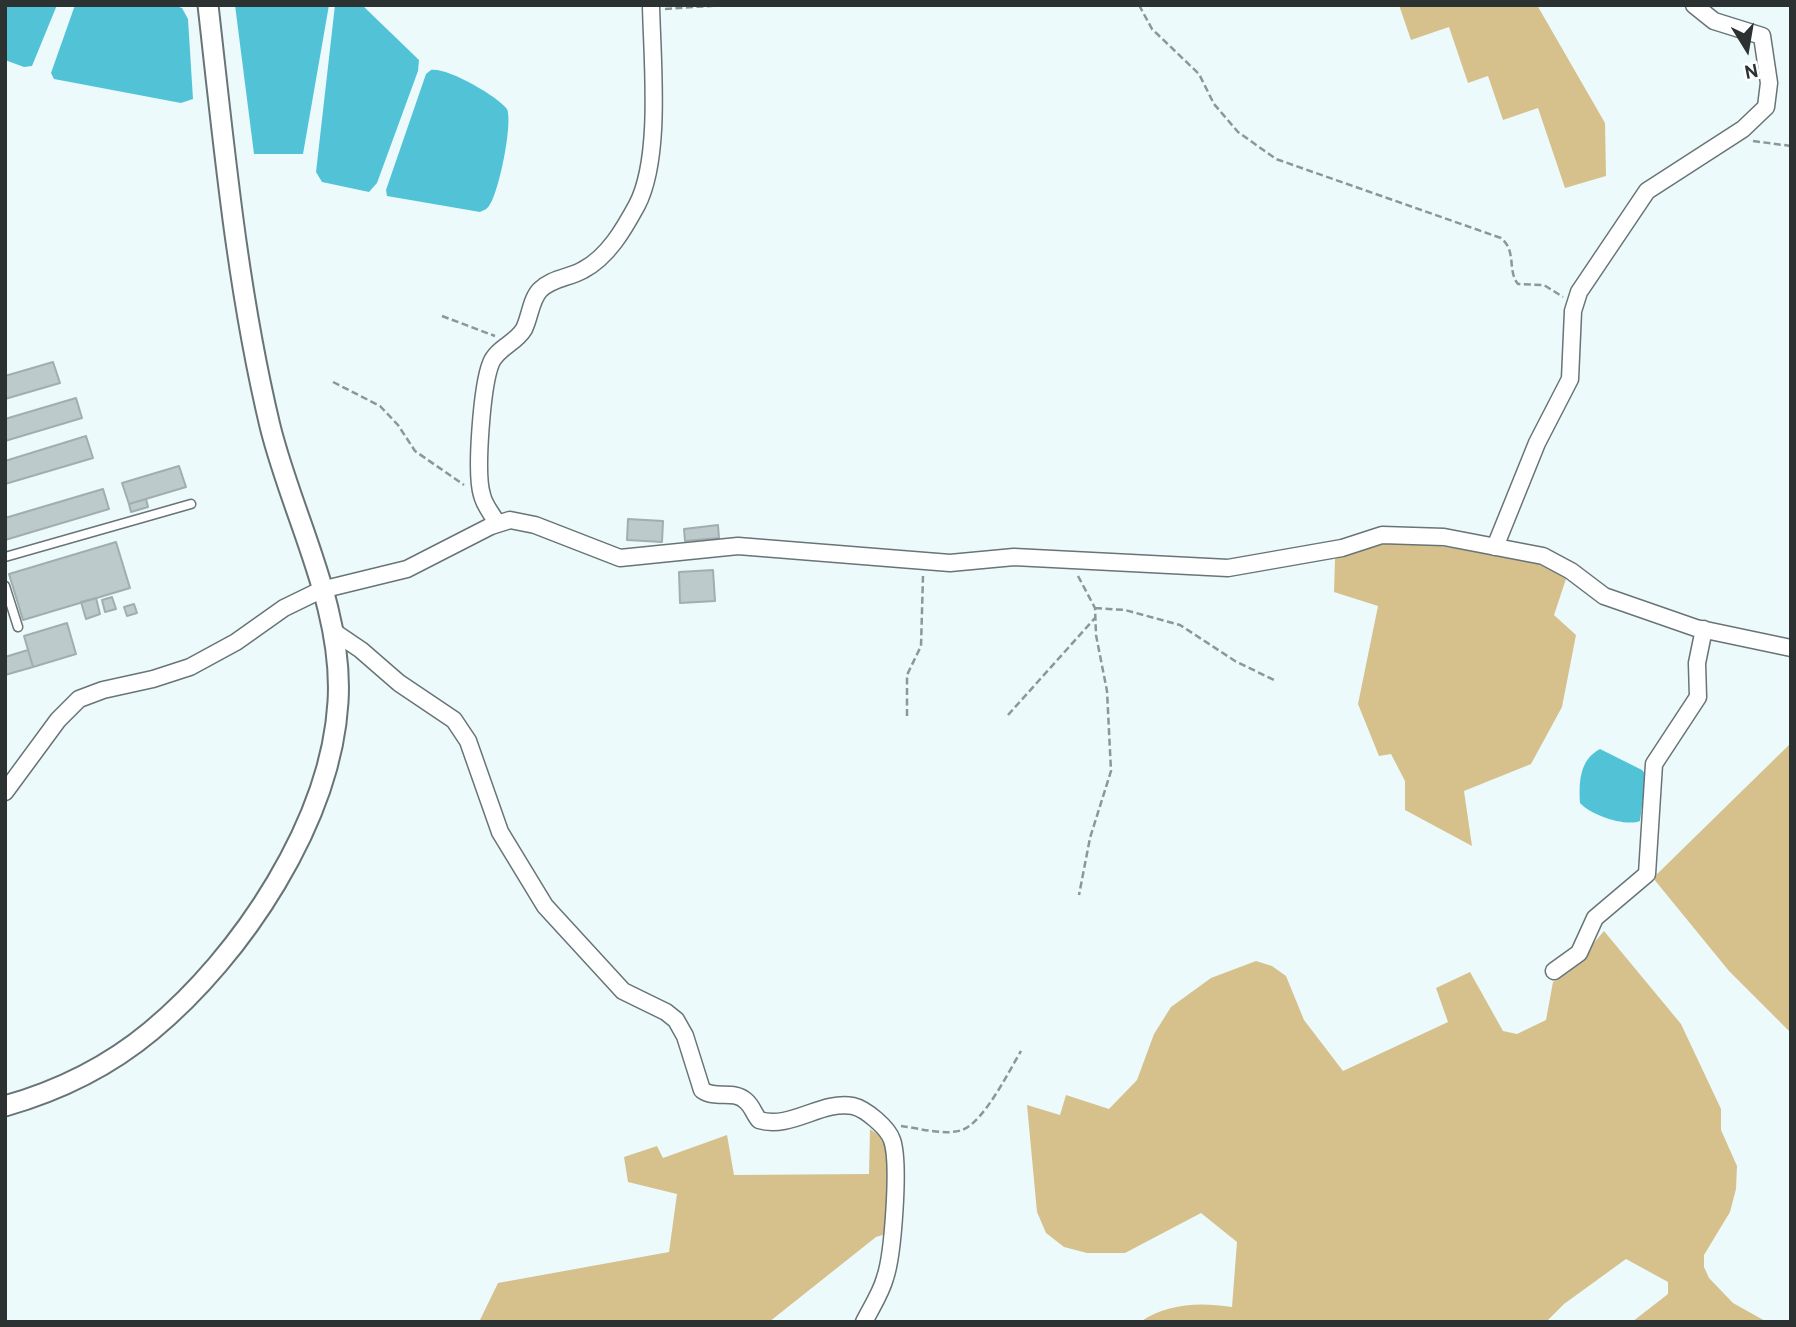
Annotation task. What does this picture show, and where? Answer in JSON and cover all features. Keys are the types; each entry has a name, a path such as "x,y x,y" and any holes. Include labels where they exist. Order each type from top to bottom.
{"street":[{"path":"5,1106 84,1074 151,1031 211,971 248,923 301,835 323,783 332,748 338,701 333,631 271,428 257,363 233,219 208,5"},
{"path":"1495,547 1537,443 1570,379 1573,311 1579,292 1647,191 1736,133 1763,110 1769,98 1762,36 1714,21 1694,5"},
{"path":"497,523 482,496 480,434 490,366 524,327 538,292 552,282 585,270 599,259 611,246 638,204 649,172 653,103 651,7"},
{"path":"5,792 58,720 79,699 190,667 236,642 284,608 321,590 407,569 497,523 510,520 535,525 620,558 738,546 950,563 1014,557 1228,568 1306,555 1382,535 1444,537 1543,556 1571,571 1604,596 1704,629 1791,649"},
{"path":"1553,971 1579,953 1595,918 1647,874 1654,764 1698,697 1697,663 1704,629"},
{"path":"333,631 361,650 399,683 454,720 468,741 500,832 545,906 623,991 666,1012 676,1020 685,1037 702,1090 713,1096 739,1096 749,1104 759,1120 765,1122 843,1105 861,1109 891,1138 895,1150 891,1249 885,1281 864,1322"}],"lane":[{"path":"5,557 191,504"},
{"path":"5,586 18,627"}],"path":[{"path":"651,7 724,5"},
{"path":"1139,5 1152,29 1199,74 1214,104 1247,141 1276,159 1501,238 1510,248 1514,279 1518,284 1550,287 1560,293 1573,311"},
{"path":"1736,133 1758,143 1791,146"},
{"path":"442,316 511,342"},
{"path":"333,382 380,406 398,425 415,451 482,496"},
{"path":"1068,559 1095,608 1107,691 1111,771 1090,838 1080,895"},
{"path":"907,716 907,675 921,646 923,561"},
{"path":"1095,608 1125,610 1180,625 1235,661 1276,681"},
{"path":"1008,715 1096,618"},
{"path":"876,1121 944,1132 964,1129 996,1093 1021,1051"}],"shaded area":[{"path":"1399,5 1537,5 1605,123 1606,176 1565,188 1538,108 1503,120 1488,76 1468,83 1449,27 1411,40"},
{"path":"1406,541 1529,559 1566,579 1554,615 1576,635 1562,707 1531,764 1464,791 1472,846 1405,810 1405,781 1391,754 1379,756 1358,704 1378,606 1334,592 1335,559 1365,547"},
{"path":"1791,743 1791,1033 1729,971 1653,878"},
{"path":"1604,931 1681,1024 1721,1109 1721,1130 1737,1166 1736,1189 1730,1212 1704,1255 1704,1267 1709,1278 1733,1303 1767,1322 1632,1322 1668,1294 1668,1282 1626,1259 1564,1304 1546,1322 1140,1322 1162,1311 1184,1306 1232,1307 1237,1242 1201,1213 1125,1253 1087,1253 1064,1247 1046,1233 1037,1212 1027,1105 1060,1115 1066,1095 1109,1109 1137,1080 1154,1034 1171,1007 1211,978 1256,961 1272,966 1286,976 1304,1020 1343,1071 1448,1022 1436,988 1470,972 1503,1031 1517,1034 1546,1020 1553,982 1569,972"},
{"path":"870,1129 884,1139 890,1162 886,1234 876,1237 769,1322 479,1322 498,1283 669,1252 677,1194 628,1182 624,1157 657,1146 663,1158 727,1135 734,1175 869,1174"}],"water":[{"path":"5,5 57,5 32,66 24,67 5,60"},
{"path":"75,5 173,5 182,8 188,19 193,99 181,103 54,79 51,73"},
{"path":"235,5 329,5 303,154 254,154"},
{"path":"335,5 362,5 419,60 418,71 377,183 369,192 322,182 316,172"},
{"path":"431,70 448,73 471,84 507,109 507,142 501,173 493,199 486,209 480,212 387,196 386,190 426,74"},
{"path":"1600,749 1642,770 1646,775 1640,821 1609,819 1580,803 1580,780 1584,766"}],"building":[{"path":"53,362 60,383 5,399 5,376"},
{"path":"76,398 82,418 5,441 5,419"},
{"path":"86,436 93,458 5,484 5,461"},
{"path":"179,466 186,487 129,504 122,483"},
{"path":"103,489 109,509 5,540 5,518"},
{"path":"146,499 148,507 131,512 129,504"},
{"path":"628,519 663,521 662,542 627,540"},
{"path":"718,525 719,538 685,541 684,529"},
{"path":"116,542 130,588 23,620 9,574"},
{"path":"713,570 715,601 680,603 679,572"},
{"path":"112,597 116,609 105,612 102,600"},
{"path":"96,598 100,614 86,619 81,602"},
{"path":"134,604 137,613 127,616 124,607"},
{"path":"67,623 76,654 33,667 24,636"},
{"path":"28,650 33,667 5,675 5,657"}]}
